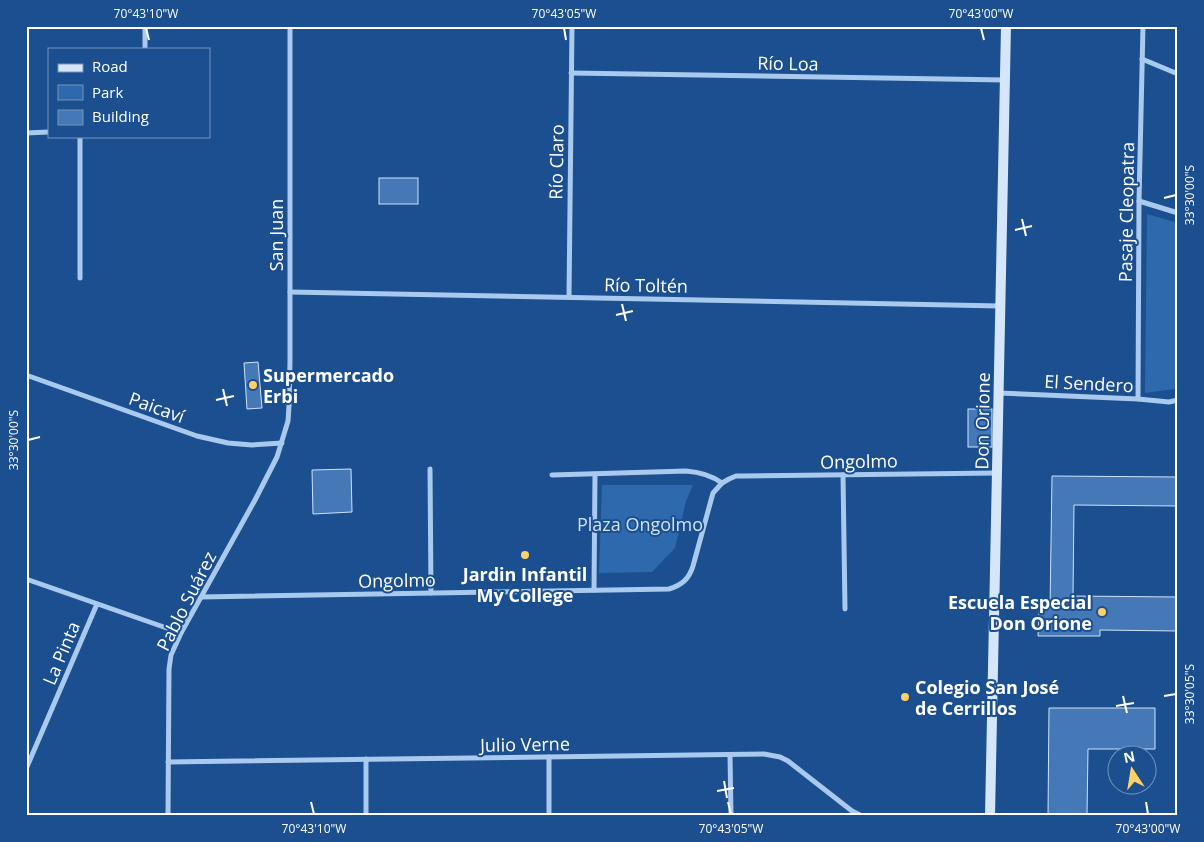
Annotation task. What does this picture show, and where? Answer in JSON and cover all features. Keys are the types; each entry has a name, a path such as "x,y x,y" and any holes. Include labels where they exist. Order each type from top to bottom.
{"street":[{"path":"145,26 145,48"},
{"name":"San Juan","path":"282,443 288,420 289,406 290,26"},
{"name":"Río Claro","path":"569,297 572,26"},
{"name":"Don Orione","path":"990,816 1006,26"},
{"name":"Pasaje Cleopatra","path":"1138,399 1139,201 1143,26"},
{"path":"1142,59 1178,74"},
{"name":"Río Loa","path":"571,73 1005,80"},
{"path":"26,133 48,132"},
{"path":"80,138 80,278"},
{"path":"1139,201 1178,213"},
{"name":"Río Toltén","path":"290,292 1001,306"},
{"name":"Paicaví","path":"26,375 197,436 228,443 252,445 282,443"},
{"name":"El Sendero","path":"999,393 1169,402 1178,400"},
{"name":"Pablo Suárez","path":"168,816 169,669 171,655 181,633 255,500 282,443"},
{"path":"430,469 431,593"},
{"path":"552,475 695,472 714,477 722,482"},
{"name":"Ongolmo","path":"201,597 669,589 688,578 711,499 717,487 722,482 736,476 997,473"},
{"path":"594,590 595,474"},
{"path":"843,475 845,609"},
{"path":"26,579 181,633"},
{"name":"La Pinta","path":"26,769 97,604"},
{"name":"Julio Verne","path":"168,762 764,754 780,757 788,761 852,811 862,816"},
{"path":"730,755 731,816"},
{"path":"549,757 549,816"},
{"path":"366,760 366,816"}],"green space":[{"path":"1147,214 1178,223 1178,386 1175,389 1145,393"},
{"name":"Plaza Ongolmo","path":"602,485 693,485 686,501 675,548 652,572 599,573"}],"building":[{"path":"379,178 418,178 418,204 379,204"},
{"name":"Supermercado Erbi","path":"258,362 262,408 247,409 244,363"},
{"path":"968,409 992,409 992,447 968,447"},
{"path":"351,469 352,512 313,514 312,470"},
{"path":"1052,476 1178,477 1178,506 1074,505 1073,596 1178,597 1178,631 1100,630 1100,636 1038,636 1039,609 1050,609"},
{"path":"1049,708 1155,708 1155,744 1106,744 1106,749 1088,749 1087,816 1048,816"}],"place":[{"name":"Supermercado Erbi","path":"253,385"},
{"name":"Jardin Infantil My College","path":"525,555"},
{"name":"Escuela Especial Don Orione","path":"1102,612"},
{"name":"Colegio San José de Cerrillos","path":"905,697"}]}
